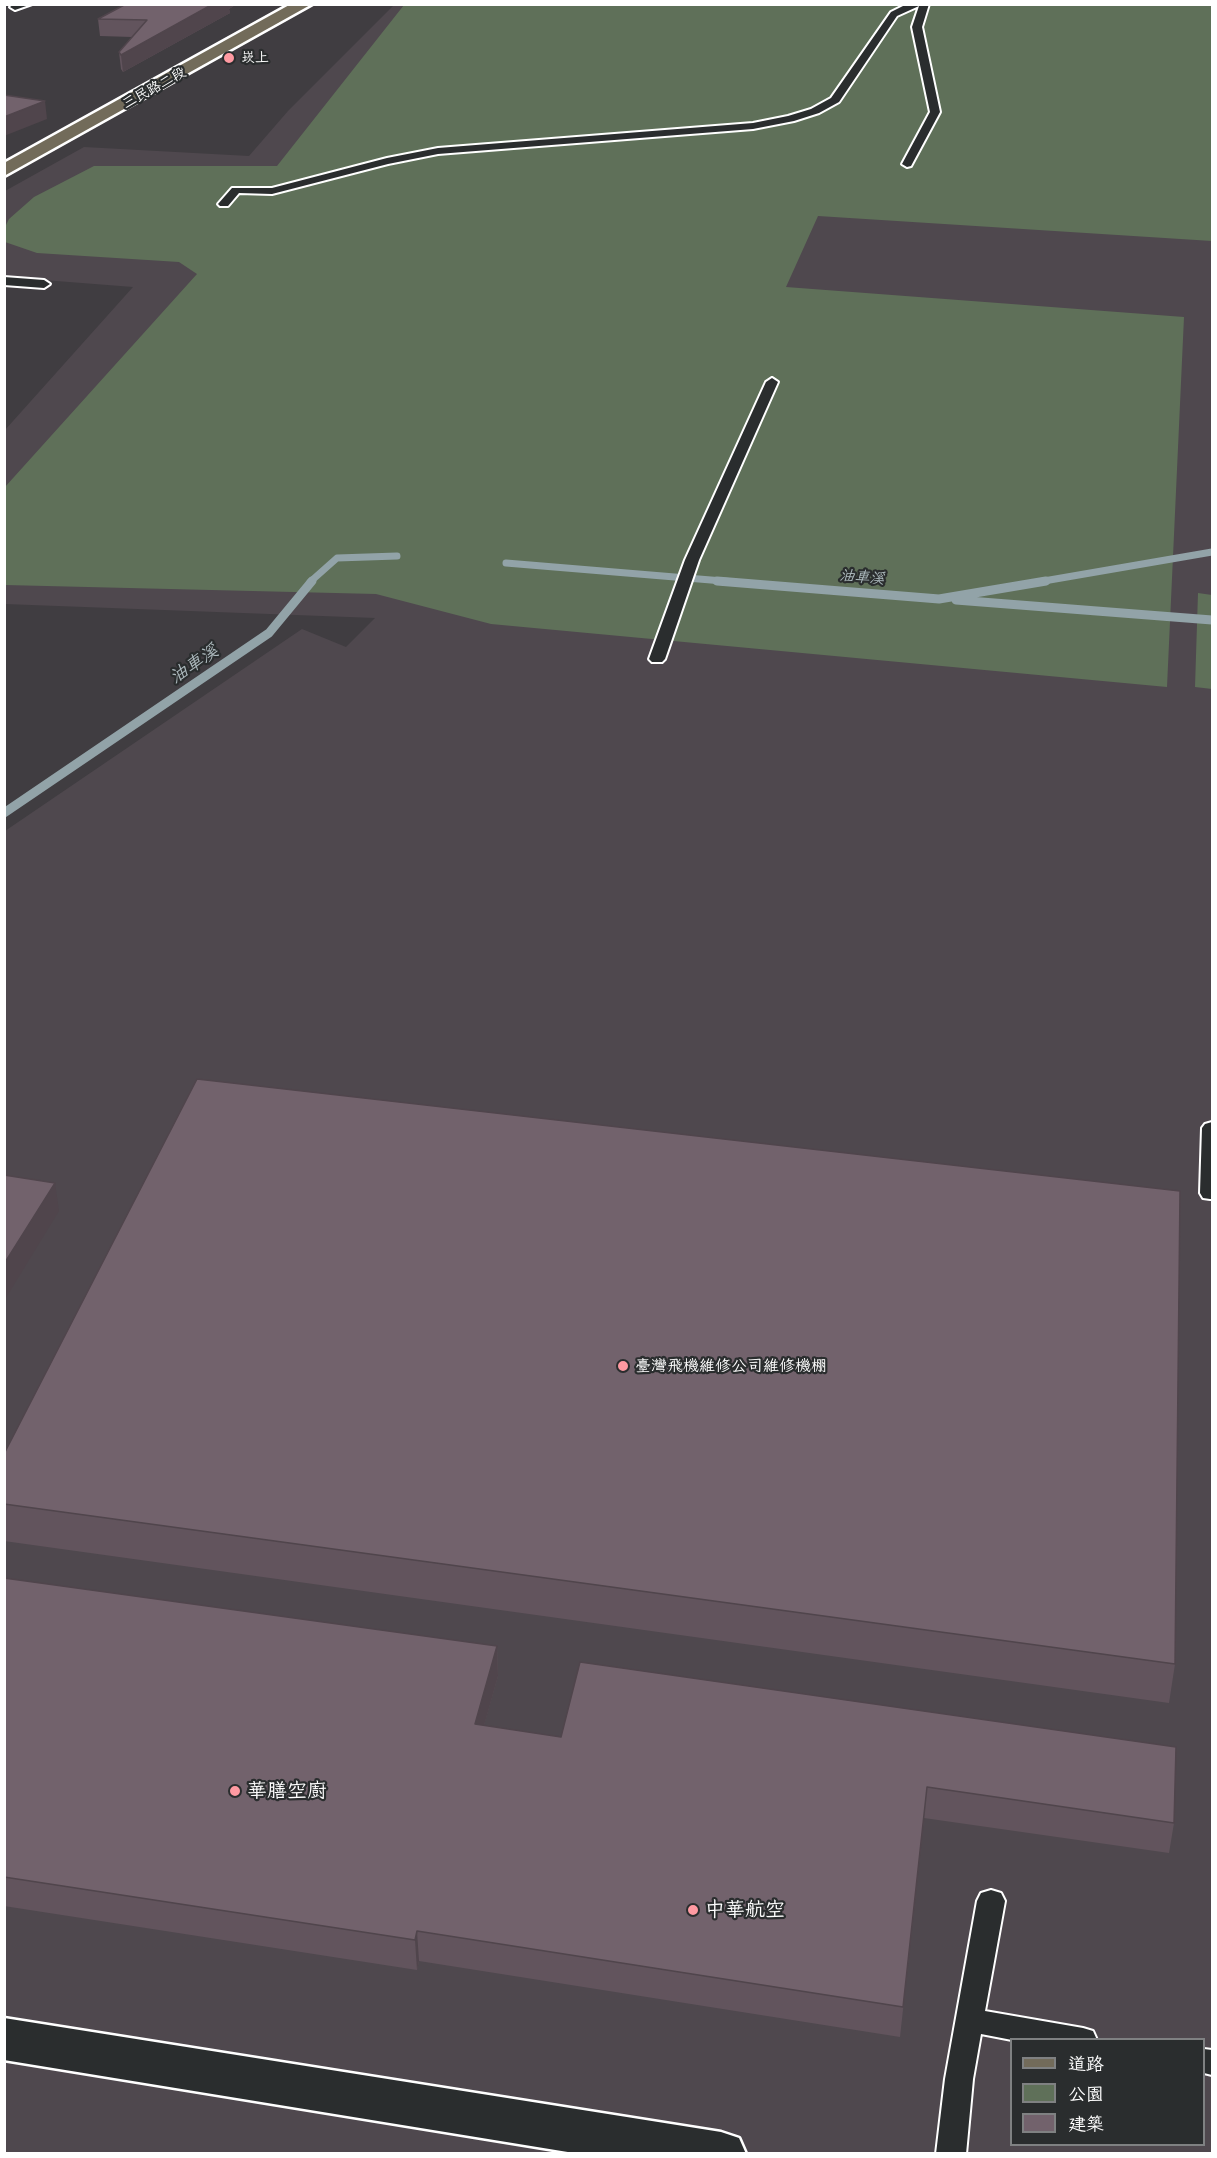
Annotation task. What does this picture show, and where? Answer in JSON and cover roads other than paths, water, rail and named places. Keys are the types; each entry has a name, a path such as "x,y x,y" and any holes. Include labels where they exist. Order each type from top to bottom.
{"main road":[{"name":"三民路二段","path":"4,171 304,4"}],"street":[{"path":"4,2039 721,2154"}],"lane":[{"path":"15,7 28,4"},
{"path":"224,204 236,190 272,191 387,161 438,151 753,126 790,119 815,111 835,100 894,14 916,4"},
{"path":"908,164 935,112 917,27 924,4"},
{"path":"4,281 44,284"},
{"path":"657,659 692,560 772,382"},
{"path":"1210,1192 1212,1128"},
{"path":"951,2154 959,2079 991,1901"},
{"path":"970,2019 1072,2038"}],"waterway":[{"name":"油車溪","path":"1038,582 1212,552"},
{"name":"油車溪","path":"310,582 337,558 397,556"},
{"name":"油車溪","path":"506,563 735,582"},
{"name":"油車溪","path":"4,813 269,633 312,581"},
{"name":"油車溪","path":"717,581 939,599 1046,581"},
{"path":"956,600 1212,620"}],"place":[{"name":"崁上","path":"229,58"},
{"name":"臺灣飛機維修公司維修機棚","path":"623,1366"},
{"name":"華膳空廚","path":"235,1791"},
{"name":"中華航空","path":"693,1910"}]}
